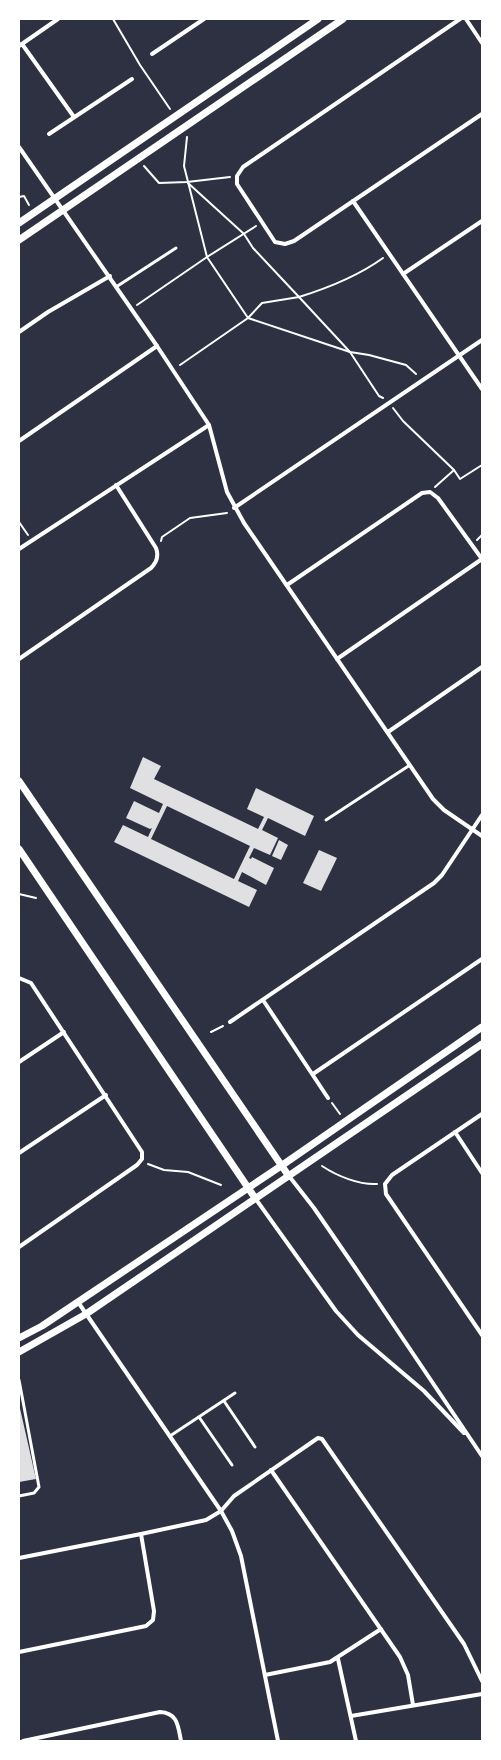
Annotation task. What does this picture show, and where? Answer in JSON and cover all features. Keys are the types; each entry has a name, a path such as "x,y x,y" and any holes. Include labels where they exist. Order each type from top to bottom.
{"street":[{"path":"58,19 21,45 74,117"},
{"path":"152,54 204,19"},
{"path":"19,223 318,19"},
{"path":"19,240 343,19"},
{"path":"460,19 243,166 237,176 237,184 275,242 285,244 294,241 482,114"},
{"path":"466,19 482,43"},
{"path":"49,134 132,79"},
{"path":"19,147 62,211 110,276 209,425 227,492 234,508 433,799 444,810 482,836"},
{"path":"353,201 482,389"},
{"path":"403,274 482,221"},
{"path":"19,332 48,312 110,276"},
{"path":"234,508 482,340"},
{"path":"19,441 157,346"},
{"path":"19,550 209,425"},
{"path":"20,657 151,568 156,563 157,552 116,485"},
{"path":"287,585 422,493 430,492 438,498 482,559 338,659"},
{"path":"388,732 482,667"},
{"path":"19,781 281,1166 348,1257 431,1383 482,1456"},
{"path":"230,1022 434,883 442,876 482,815"},
{"path":"19,849 248,1188 336,1310 358,1335 424,1391 474,1443"},
{"path":"313,1074 482,959"},
{"path":"19,978 31,983 141,1148 142,1159 137,1165 19,1247"},
{"path":"263,1000 328,1098"},
{"path":"19,1338 78,1302 281,1166 482,1027"},
{"path":"19,1062 64,1032"},
{"path":"19,1352 86,1314 482,1044"},
{"path":"19,1153 106,1095"},
{"path":"482,1114 392,1175 385,1184 386,1194 482,1335"},
{"path":"455,1132 482,1173"},
{"path":"78,1302 221,1511 232,1531 241,1556 278,1741"},
{"path":"19,1558 206,1520 221,1511 234,1496 271,1470 318,1438 322,1439 464,1644 482,1681"},
{"path":"271,1470 405,1666 413,1705"},
{"path":"19,1652 150,1624 153,1620 154,1612 141,1534"},
{"path":"265,1675 330,1662 338,1659 381,1629"},
{"path":"338,1659 356,1741"},
{"path":"351,1716 482,1694"},
{"path":"23,1741 160,1712 173,1716 177,1722 181,1741"}],"lane":[{"path":"116,287 176,248"},
{"path":"326,820 410,765"},
{"path":"19,1380 39,1486 34,1493 19,1496"},
{"path":"170,1436 235,1393"},
{"path":"224,1400 255,1447"},
{"path":"199,1417 232,1464"}],"path":[{"path":"113,19 140,65 175,117"},
{"path":"183,128 187,135 184,166 207,257 248,318 350,352 369,355 406,365 423,380"},
{"path":"138,159 159,182 187,182 237,176"},
{"path":"187,182 244,234 253,248 350,352 380,396 390,403 403,421 454,470 460,479 482,465"},
{"path":"19,197 24,196 35,212"},
{"path":"131,309 207,257 262,222"},
{"path":"172,370 248,318 262,303 299,298 324,289 368,269 389,254"},
{"path":"430,492 454,470"},
{"path":"157,552 162,537 190,518 227,513"},
{"path":"19,522 32,541"},
{"path":"19,894 36,898"},
{"path":"211,1032 230,1022"},
{"path":"328,1098 341,1115"},
{"path":"147,1164 164,1170 188,1172 221,1184"},
{"path":"322,1166 348,1178 370,1184 378,1184"}],"building":[{"path":"143,757 161,766 154,779 258,829 264,817 247,809 256,788 314,816 305,836 268,818 262,830 278,838 270,855 254,848 249,858 251,859 252,857 274,868 266,885 242,872 238,881 257,890 249,907 114,842 123,825 148,837 152,828 150,829 126,818 134,801 159,813 163,804 130,788","holes":["167,806 250,846 234,879 151,839"]},
{"path":"279,840 288,845 281,860 272,856"},
{"path":"319,850 337,858 321,891 303,883"},
{"path":"19,1404 36,1479 19,1482"}]}
